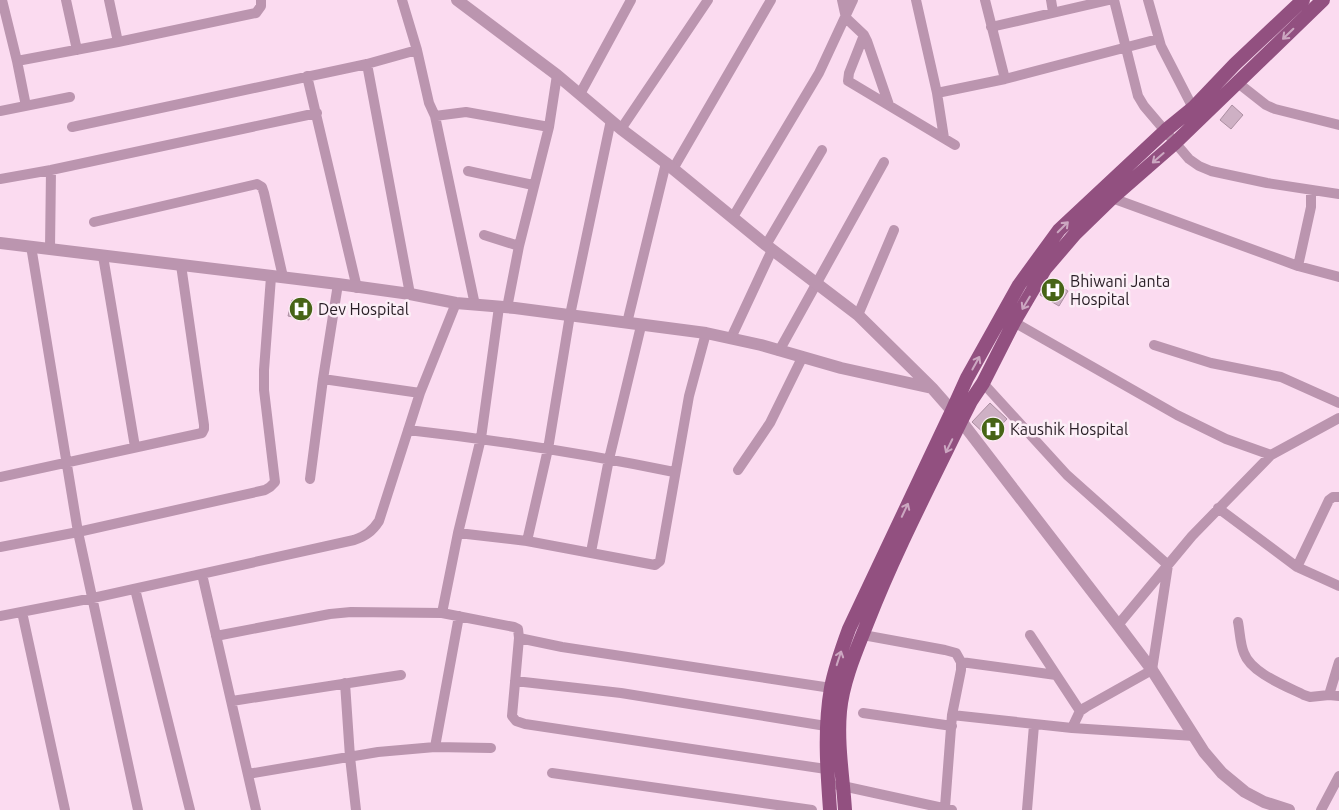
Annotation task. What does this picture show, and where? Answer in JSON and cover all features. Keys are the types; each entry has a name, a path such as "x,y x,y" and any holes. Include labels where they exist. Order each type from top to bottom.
{"main road":[{"path":"846,810 840,733 840,712 844,689 888,571 956,416 967,378 1019,285 1059,230 1166,130 1193,108 1235,64 1303,0"},
{"path":"830,810 826,769 826,726 831,688 849,629 956,416 971,401 983,382 1014,322 1045,269 1112,198 1175,143 1323,0"}],"street":[{"path":"2,0 26,106"},
{"path":"66,0 77,50"},
{"path":"109,0 118,42"},
{"path":"17,61 118,42 256,12 261,6 261,0"},
{"path":"402,0 417,50 429,103 435,116 475,305"},
{"path":"457,0 557,75 621,129 858,315 932,388 956,416 1152,670 1204,752 1244,792 1264,802 1289,810"},
{"path":"580,94 631,0"},
{"path":"621,129 708,0"},
{"path":"627,323 670,166 771,0"},
{"path":"842,0 846,18 864,35 889,105"},
{"path":"733,217 819,73 853,0"},
{"path":"916,0 937,93 944,138"},
{"path":"984,0 1005,79"},
{"path":"1051,0 1053,12"},
{"path":"991,27 1109,0"},
{"path":"1114,0 1138,96 1144,106 1189,159 1211,171 1267,183 1339,194"},
{"path":"1148,0 1158,38 1193,108"},
{"path":"864,35 849,73 848,81 955,145"},
{"path":"937,93 1005,79 1158,38"},
{"path":"72,127 367,64 417,50"},
{"path":"367,64 410,294"},
{"path":"442,613 458,532 481,438 503,307 549,127 557,75"},
{"path":"308,76 357,288"},
{"path":"1238,83 1266,105 1275,109 1339,125"},
{"path":"0,111 70,97"},
{"path":"435,116 466,112 549,127"},
{"path":"0,179 51,170 317,113"},
{"path":"527,541 548,449 570,315 611,120"},
{"path":"731,338 769,247 822,150"},
{"path":"779,351 818,284 884,162"},
{"path":"50,248 51,170"},
{"path":"468,170 533,185"},
{"path":"0,547 78,532 265,490 270,488 275,482 264,390 264,370 277,277 262,187 257,184 94,222"},
{"path":"1298,266 1311,207 1311,190"},
{"path":"1112,198 1298,266 1339,277"},
{"path":"858,315 894,230"},
{"path":"484,235 519,246"},
{"path":"0,243 338,284 410,294 456,303 570,315 641,326 706,333 802,358 932,388"},
{"path":"32,246 78,532 138,810"},
{"path":"103,256 136,447"},
{"path":"0,477 197,434 204,429 181,265"},
{"path":"310,479 322,379 338,284"},
{"path":"0,616 135,589 366,536 379,521 420,393 456,303"},
{"path":"1014,322 1176,415 1226,439 1270,455"},
{"path":"590,552 609,459 641,326"},
{"path":"458,532 590,552 650,566 660,561 674,472 689,396 706,333"},
{"path":"1154,345 1211,363 1281,377 1339,403"},
{"path":"738,470 770,423 802,358"},
{"path":"322,379 420,393"},
{"path":"983,382 1067,475 1168,565"},
{"path":"1118,625 1218,508 1270,455 1339,418"},
{"path":"408,430 481,438 609,459 674,472"},
{"path":"1297,567 1328,500 1333,497 1339,497"},
{"path":"1218,508 1297,567 1339,586"},
{"path":"1152,670 1168,565"},
{"path":"202,574 256,810"},
{"path":"135,589 190,810"},
{"path":"22,612 65,810"},
{"path":"216,636 330,614 350,612 442,613 514,627 518,629 519,638 512,716 516,721 525,724 826,769"},
{"path":"435,748 459,616"},
{"path":"1238,622 1244,654 1252,666 1265,675 1304,695 1310,697 1334,696 1339,662"},
{"path":"828,783 915,806 948,809 952,721 961,662 956,653 863,634"},
{"path":"1030,635 1080,711"},
{"path":"519,638 562,647 831,688"},
{"path":"961,662 1056,675"},
{"path":"1072,728 1080,711 1152,670"},
{"path":"232,701 400,675"},
{"path":"515,681 621,693 826,726"},
{"path":"345,683 356,810"},
{"path":"863,713 952,721 1034,724 1194,736"},
{"path":"1026,810 1034,724"},
{"path":"248,774 378,752 435,748 491,748"},
{"path":"552,773 812,810"},
{"path":"1321,810 1339,776"}],"building":[{"path":"1232,105 1243,115 1231,129 1220,120"},
{"path":"1049,279 1068,291 1059,306 1040,295"},
{"path":"292,300 312,304 309,320 288,316"},
{"path":"990,403 1007,419 989,438 972,422"}],"place":[{"name":"Bhiwani Janta Hospital","path":"1053,290"},
{"name":"Dev Hospital","path":"301,309"},
{"name":"Kaushik Hospital","path":"993,429"}]}
